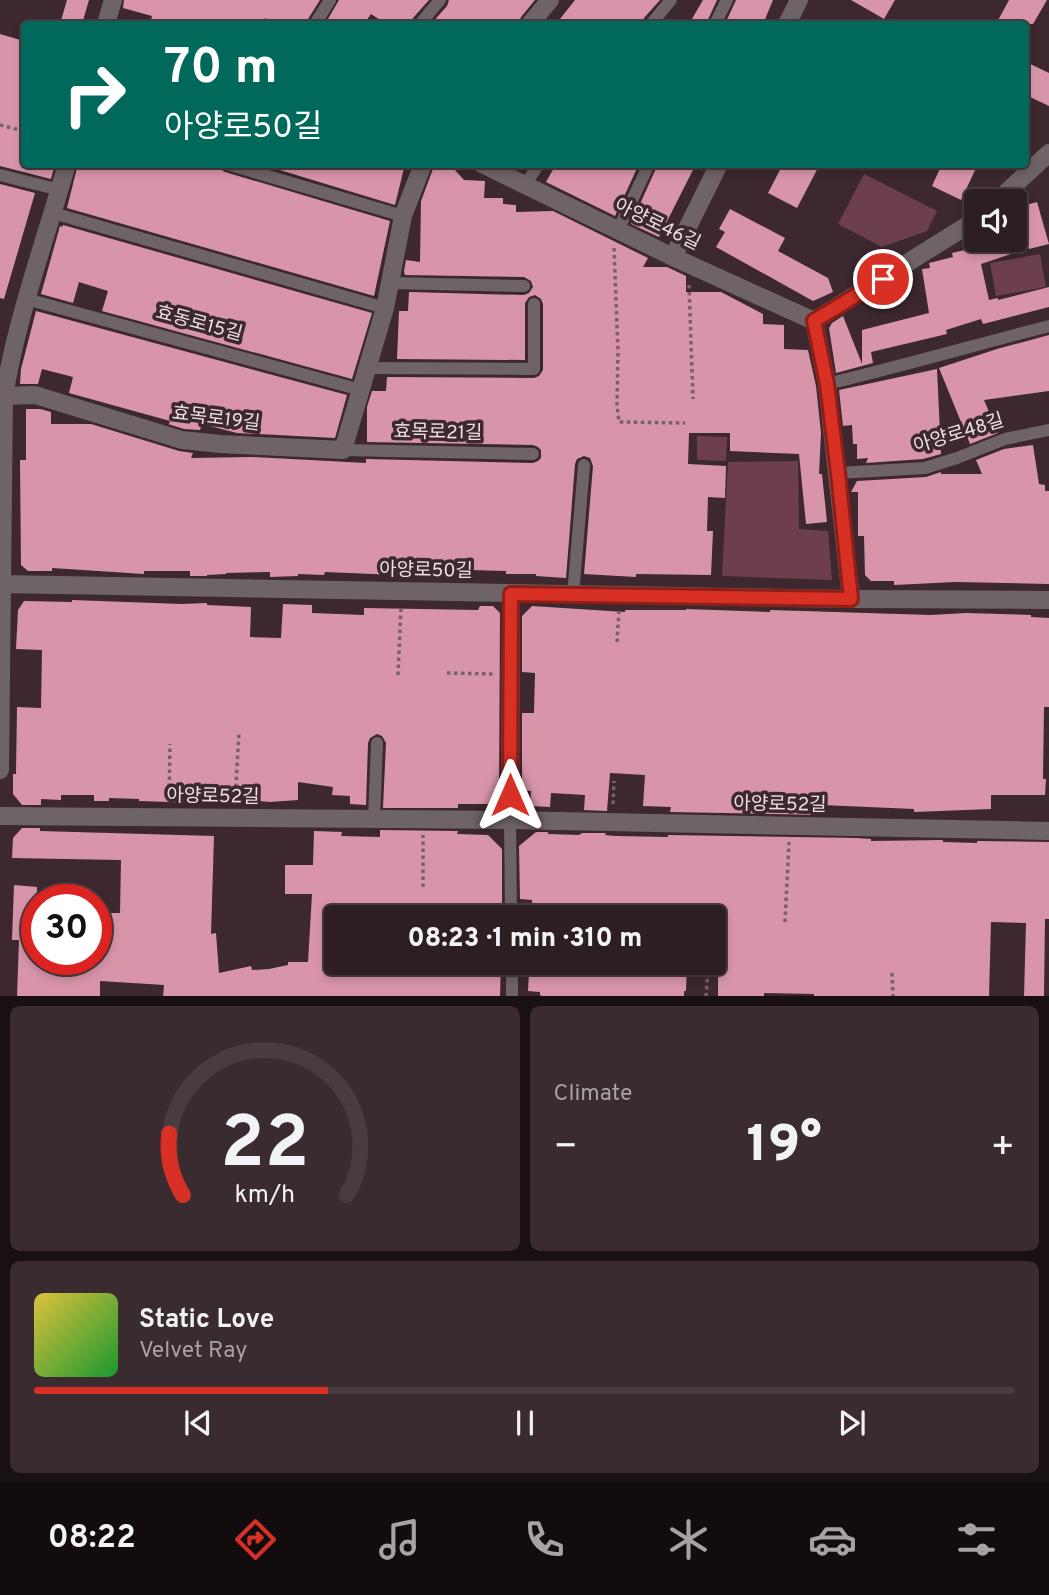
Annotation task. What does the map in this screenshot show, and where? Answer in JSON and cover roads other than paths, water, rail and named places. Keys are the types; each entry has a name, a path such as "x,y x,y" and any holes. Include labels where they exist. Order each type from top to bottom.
{"street":[{"path":"107,21 113,0"},
{"path":"532,21 550,0"},
{"path":"788,21 799,0"},
{"path":"1010,189 1049,153"},
{"path":"0,770 4,368 66,168"},
{"path":"343,450 385,308 403,216 421,168"},
{"name":"아양로46길","path":"490,168 673,257 814,321"},
{"path":"673,257 717,168"},
{"path":"851,599 834,434 814,321 964,227"},
{"name":"효목로19길","path":"4,396 34,395 182,440 343,450"},
{"name":"아양로50길","path":"1,584 572,595 1049,600"},
{"path":"510,820 511,594"},
{"name":"아양로52길","path":"0,816 510,820 1049,831"}],"lane":[{"path":"317,21 330,0"},
{"path":"422,21 440,0"},
{"path":"654,21 671,0"},
{"path":"716,21 727,0"},
{"path":"241,168 403,216"},
{"path":"525,185 536,168"},
{"path":"616,229 647,168"},
{"path":"0,175 60,190"},
{"path":"53,213 385,308"},
{"path":"391,283 524,286"},
{"name":"효동로15길","path":"26,299 361,390"},
{"path":"368,368 534,369 534,304"},
{"path":"827,384 1049,326"},
{"name":"아양로48길","path":"838,473 925,468 1005,439 1049,430"},
{"name":"효목로21길","path":"343,450 533,454"},
{"path":"572,595 584,465"},
{"path":"374,819 377,743"},
{"path":"510,820 511,905"},
{"path":"512,975 512,996"}]}
